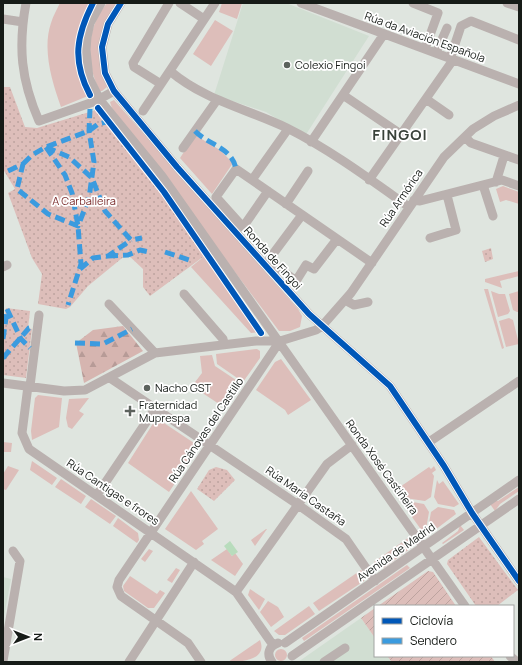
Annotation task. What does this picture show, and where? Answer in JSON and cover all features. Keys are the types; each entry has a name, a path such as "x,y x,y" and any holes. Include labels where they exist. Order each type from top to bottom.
{"street":[{"path":"26,3 21,44 23,70 29,98 39,121 100,100 114,91"},
{"path":"101,3 90,23 86,37 89,78 100,100 162,176 280,341"},
{"name":"Ronda de Fingoi","path":"121,3 108,24 102,47 105,73 114,91 177,167 309,314 390,386 429,442 472,513 519,580"},
{"path":"161,84 134,67 133,63 169,3"},
{"path":"180,3 204,19"},
{"path":"143,111 215,3"},
{"name":"Rúa da Aviación Española","path":"301,3 519,84"},
{"path":"413,3 438,13 425,49"},
{"path":"507,3 519,7"},
{"path":"3,19 23,22"},
{"path":"369,180 402,135 451,59 461,26 471,21 519,40"},
{"path":"436,53 447,28"},
{"path":"311,142 384,34"},
{"path":"170,71 216,100 255,113 288,129 311,142 369,180 412,204 502,180 519,186"},
{"path":"343,95 402,135"},
{"path":"426,99 449,115"},
{"path":"183,148 216,100"},
{"name":"Rúa Armórica","path":"322,326 345,300 372,263 444,157 473,129 494,116 519,105"},
{"path":"252,180 288,129"},
{"path":"465,137 471,143 504,156 519,160"},
{"path":"496,182 504,156"},
{"path":"268,191 243,227 216,196 236,169 268,191 286,204 372,263"},
{"path":"286,204 308,171"},
{"path":"483,185 493,216"},
{"path":"430,238 456,230 448,195"},
{"path":"302,215 270,258 279,268 296,281 306,265 314,269 337,239"},
{"path":"184,294 223,339 224,345"},
{"path":"345,300 354,305 368,302"},
{"path":"109,304 155,353"},
{"name":"Rúa Cantigas e frores","path":"39,315 22,433 25,442 37,455 236,592 273,645"},
{"path":"3,383 64,391 84,390 110,378 155,353 256,341 280,341 316,330 322,326"},
{"name":"Rúa Cánovas del Castillo","path":"156,619 121,596 117,588 119,580 280,341"},
{"name":"Ronda Xosé Castiñeira","path":"280,341 464,605"},
{"name":"Rúa María Castaña","path":"110,378 297,504 346,539 376,581"},
{"path":"429,442 519,381"},
{"path":"97,495 155,409"},
{"path":"236,592 297,504 327,464 352,445"},
{"name":"Avenida de Madrid","path":"286,644 519,480"},
{"path":"291,659 519,499"},
{"path":"3,661 20,561 13,551"},
{"path":"129,662 194,562"},
{"path":"156,619 188,644 201,662"},
{"path":"261,662 270,659 269,650 273,645 279,642 286,644 291,649 291,659"},
{"path":"324,662 345,648"}],"shaded area":[{"name":"Colexio Fingoi","path":"243,3 286,3 369,36 305,136 266,112 214,95"},
{"path":"230,541 238,552 232,556 224,546"},
{"path":"3,577 11,579 3,622"},
{"path":"361,618 374,637 374,657 388,657 392,662 298,662"}],"green space":[{"path":"60,3 91,3 81,27 78,49 80,72 88,96 61,107 54,87 48,54 48,33"},
{"path":"107,3 116,3 105,23 100,44 100,65 107,87 100,91 92,69 90,46 95,23"},
{"path":"222,3 242,3 237,19 219,12"},
{"path":"215,20 233,31 211,66 193,54"},
{"name":"A Carballeira","path":"3,87 10,87 25,127 37,128 96,110 162,191 207,254 150,296 143,287 143,269 127,254 88,286 70,307 66,309 38,304 42,274 32,258 8,193 15,189 3,169"},
{"path":"114,100 298,309 302,316 300,327 290,331 279,331 112,108 110,102"},
{"path":"195,135 220,150 233,163 212,194 180,158"},
{"path":"503,186 519,192 519,204 506,200 500,202 496,189"},
{"path":"491,248 493,259 485,262 482,251"},
{"path":"207,254 244,306 247,315 260,332 251,333 191,267"},
{"path":"519,271 519,276 500,281 502,288 485,282 485,279"},
{"path":"484,289 488,289 504,348 502,349"},
{"path":"491,291 499,294 505,294 510,311 508,314 498,317"},
{"path":"519,291 519,312 517,312 513,310 509,294"},
{"path":"6,308 30,311 28,328 32,329 26,378 3,375 3,331"},
{"path":"509,318 513,320 519,344 506,347 499,321"},
{"path":"123,326 143,351 84,383 76,343 93,330"},
{"path":"257,349 260,351 260,358 243,382 217,364 216,354"},
{"path":"212,355 215,366 242,384 225,408 192,386 202,373 200,356"},
{"path":"281,359 311,400 288,415 285,410 256,390 275,362"},
{"path":"38,395 62,398 59,427 32,440 31,431 35,398"},
{"path":"89,398 79,411 84,414 72,429 68,427 66,418 69,399"},
{"path":"161,421 197,445 196,452 169,492 128,463 154,422"},
{"path":"3,442 12,443 11,452 3,452"},
{"path":"32,461 57,478 52,485 30,470"},
{"path":"8,466 19,470 6,490 3,489 3,474"},
{"path":"434,466 436,470 432,473 434,476 431,497 425,501 405,498 402,495 398,497 394,491 429,467 431,469"},
{"path":"216,467 227,470 235,480 214,501 197,489 209,470"},
{"path":"61,479 86,496 81,504 55,487"},
{"path":"437,480 439,484 443,481 459,504 454,507 438,504 434,497"},
{"path":"519,487 519,491 500,504 495,511 490,504 494,501 498,501"},
{"path":"191,491 218,529 202,541 204,544 196,550 165,529"},
{"path":"91,499 116,516 110,524 85,507"},
{"path":"407,501 424,504 429,512 426,529 422,531 405,507 409,505"},
{"path":"438,507 454,510 456,514 431,533 428,529 431,512"},
{"path":"118,518 138,533 139,540 137,543 113,526"},
{"path":"460,525 464,530 443,544 442,543 458,531"},
{"path":"267,529 255,546 251,540"},
{"path":"479,537 518,590 498,605 475,605 447,564 448,560"},
{"path":"408,538 412,543 411,548 384,568 376,566 374,562"},
{"path":"149,549 153,551 145,562 141,559"},
{"path":"227,549 232,556 235,553 243,564 235,576 211,560"},
{"path":"407,565 410,568 304,641 302,638"},
{"path":"176,568 180,570 172,583 167,580"},
{"path":"361,570 365,575 364,581 319,611 313,603"},
{"path":"428,571 433,572 455,605 379,605"},
{"path":"130,576 157,594 160,590 165,593 154,608 148,608 124,591 123,586"},
{"path":"250,589 265,599 259,610 248,595"},
{"path":"268,601 278,607 284,617 271,627 260,612"},
{"path":"309,606 315,614 285,635 279,635 274,631"},
{"path":"374,609 374,637 361,618"},
{"path":"260,640 261,647 257,656 246,660 228,662"},
{"path":"281,649 285,651 287,655 285,659 281,661 277,659 275,655 277,651"},
{"path":"388,657 492,657 495,662 392,662"}],"marked path":[{"path":"8,171 23,164 17,189 48,214 78,226 89,198 94,162 89,131 90,109"},
{"path":"23,164 32,155 46,147 89,131 98,124 111,121"},
{"path":"195,131 200,136 225,151 234,162 236,169"},
{"path":"46,147 65,175 72,193 78,226 81,264 68,305"},
{"path":"46,147 69,157 92,178 105,211 131,240 142,238"},
{"path":"80,269 93,258 108,256 131,240"},
{"path":"108,256 128,255 140,250 149,252"},
{"path":"165,252 189,260"},
{"path":"7,309 21,339 30,348"},
{"path":"3,339 7,311"},
{"path":"3,358 29,328 33,327"},
{"path":"75,343 103,344 132,329"}],"cycle path":[{"path":"90,95 80,71 78,49 83,27 93,3"},
{"path":"121,3 108,24 102,47 105,73 114,91 177,167 309,314 390,386 444,466 472,513 519,581"},
{"path":"98,108 164,192 261,333"}],"place":[{"name":"Colexio Fingoi","path":"287,65"},
{"name":"Nacho GST","path":"147,388"},
{"name":"Fraternidad Muprespa","path":"130,411"}],"district":[{"name":"FINGOI","path":"400,135"}]}
